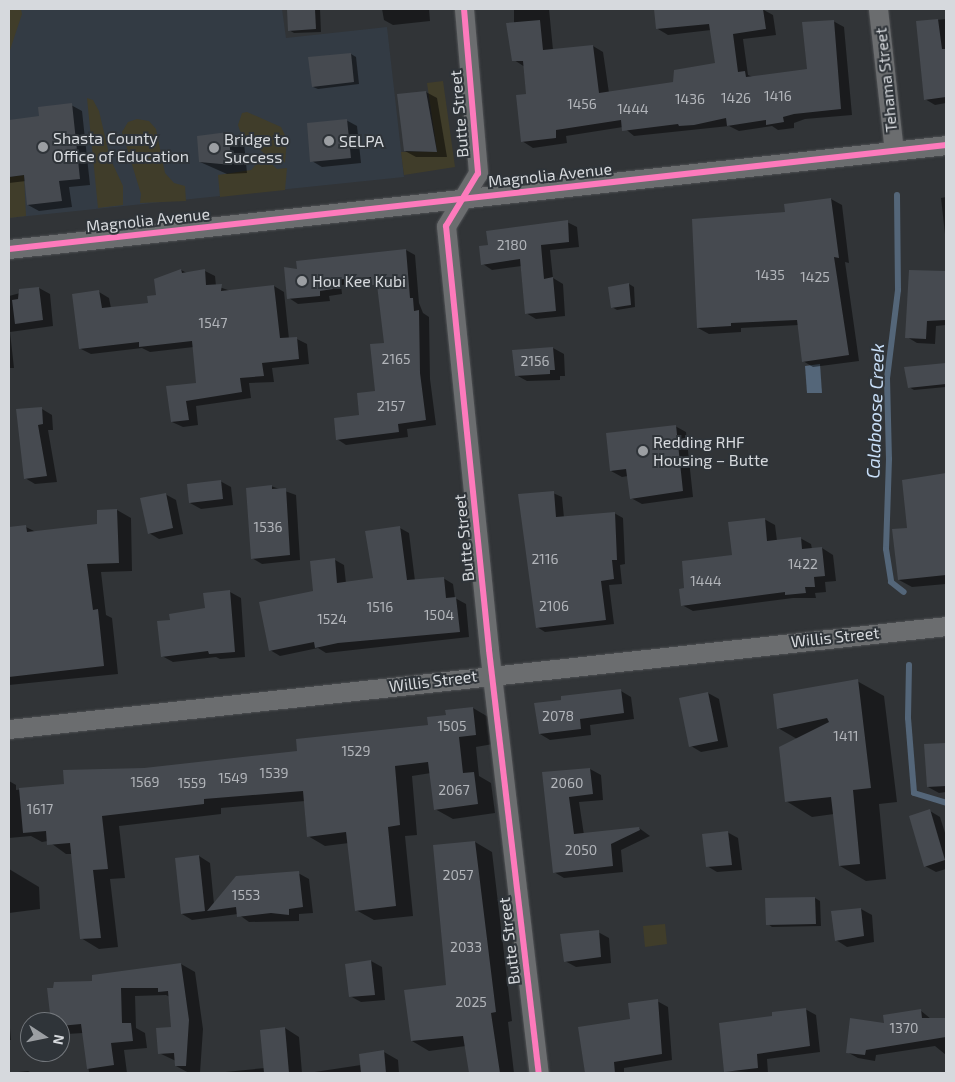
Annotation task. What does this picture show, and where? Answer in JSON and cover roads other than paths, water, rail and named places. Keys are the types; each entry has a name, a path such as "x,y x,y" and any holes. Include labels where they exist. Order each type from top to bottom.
{"street":[{"name":"Butte Street","path":"464,9 478,173 460,199 446,226 492,674 539,1073"},
{"name":"Tehama Street","path":"878,9 894,151"},
{"name":"Magnolia Avenue","path":"9,249 946,145"},
{"name":"Willis Street","path":"9,729 492,674 946,626"}],"water":[{"path":"820,364 822,393 807,393 805,366"}],"waterway":[{"name":"Calaboose Creek","path":"897,195 898,290 887,378 889,459 886,549 891,582 904,592"},
{"name":"Calaboose Creek","path":"909,665 908,718 914,793 946,803"}],"place":[{"name":"SELPA","path":"329,141"},
{"name":"Shasta County Office of Education","path":"43,147"},
{"name":"Bridge to Success","path":"214,148"},
{"name":"Hou Kee Kubi","path":"302,281"},
{"name":"Redding RHF Housing – Butte","path":"643,451"}]}
